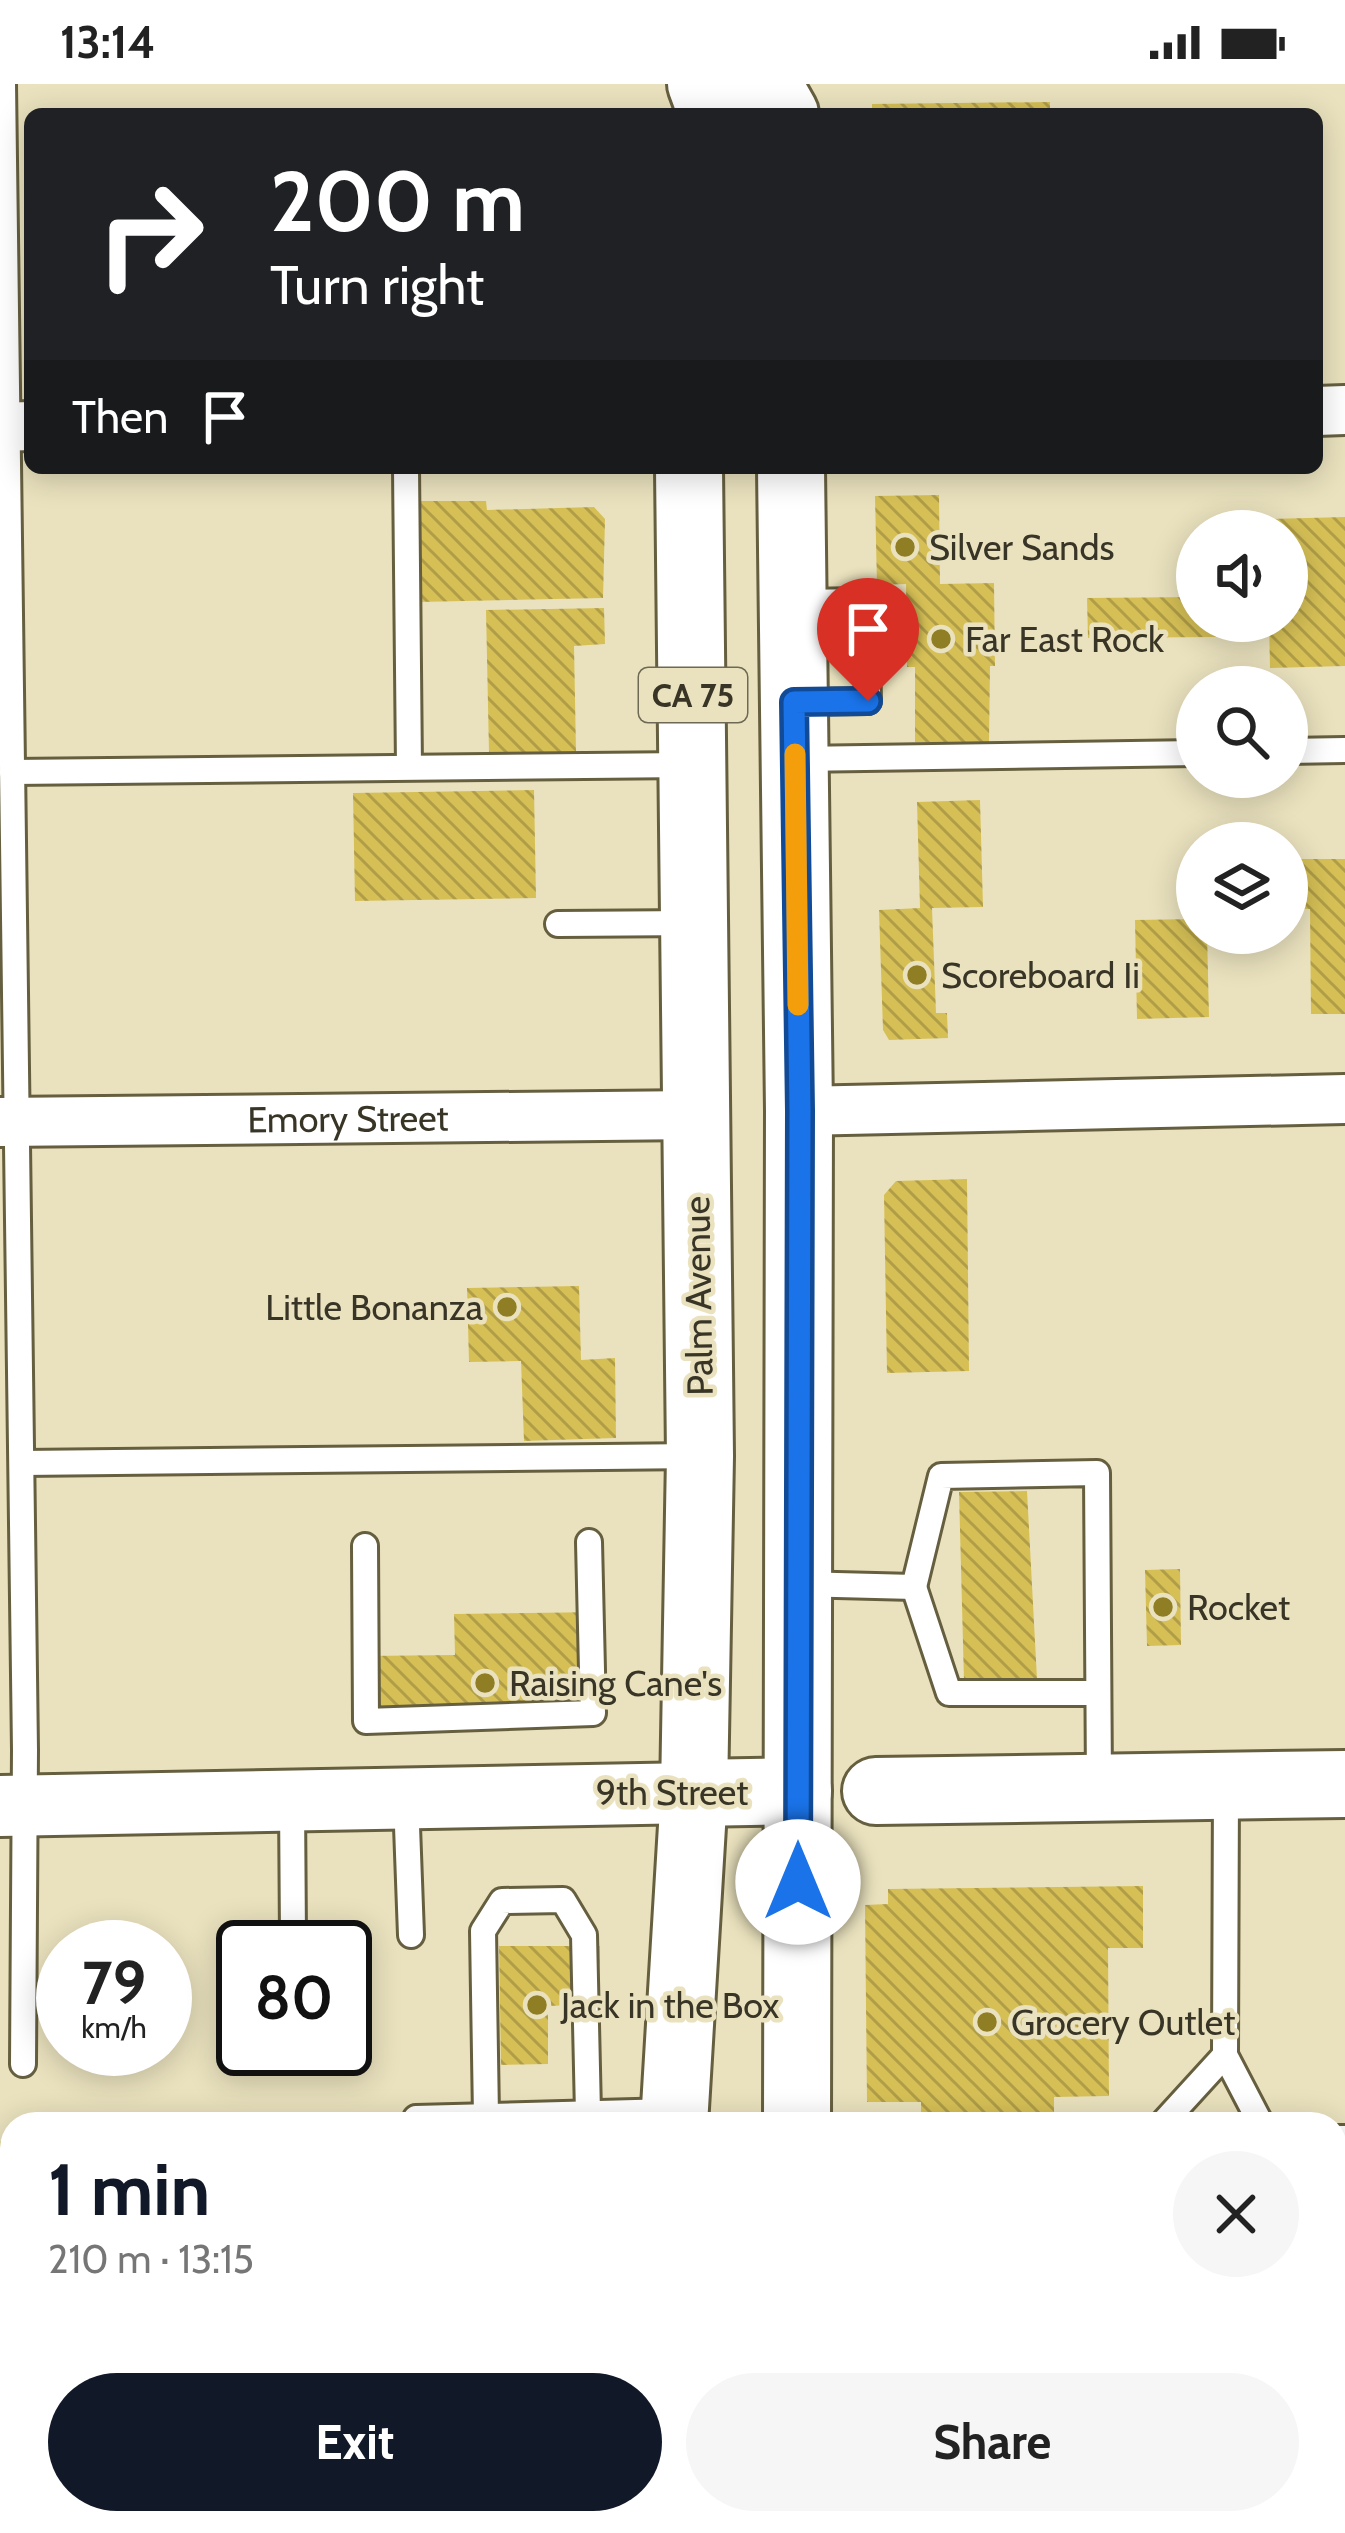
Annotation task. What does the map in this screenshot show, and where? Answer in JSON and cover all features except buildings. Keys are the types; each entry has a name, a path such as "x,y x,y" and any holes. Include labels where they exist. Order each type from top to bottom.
{"main road":[{"name":"Palm Avenue","path":"674,2112 694,1792 700,1456 689,474"},
{"name":"CA 75","path":"791,474 800,1111 797,2112"},
{"name":"9th Street","path":"876,1791 1345,1784"},
{"name":"9th Street","path":"694,1792 798,1791"}],"street":[{"path":"800,1111 1345,1100"},
{"name":"Emory Street","path":"8,1122 696,1115"},
{"name":"9th Street","path":"798,1791 876,1791"},
{"name":"9th Street","path":"13,1806 694,1792"}],"lane":[{"path":"3,84 13,427 8,1122 22,1463 13,1806 23,2065"},
{"path":"406,474 409,767"},
{"path":"794,730 1176,752"},
{"path":"1308,751 1345,750"},
{"path":"12,772 694,765"},
{"path":"558,924 697,923"},
{"path":"22,1463 700,1456"},
{"path":"1098,1693 949,1694 914,1587 940,1477 1096,1473 1099,1787"},
{"path":"365,1546 367,1721 593,1713 589,1543"},
{"path":"797,1584 914,1587"},
{"path":"1226,1785 1225,2055 1255,2112"},
{"path":"406,1796 411,1935"},
{"path":"292,1799 293,1920"},
{"path":"486,2112 483,1930 502,1901 562,1900 584,1935 588,2112"},
{"path":"1173,2112 1225,2055"}],"slow traffic":[{"path":"795,754 798,1005"}],"place":[{"name":"Silver Sands","path":"905,547"},
{"name":"Far East Rock","path":"941,639"},
{"name":"Scoreboard Ii","path":"917,975"},
{"name":"Little Bonanza","path":"507,1307"},
{"name":"Rocket","path":"1163,1607"},
{"name":"Raising Cane's","path":"485,1683"},
{"name":"Jack in the Box","path":"537,2005"},
{"name":"Grocery Outlet","path":"987,2022"}],"route":[{"path":"798,1882 800,1111 794,702 868,701"}]}
